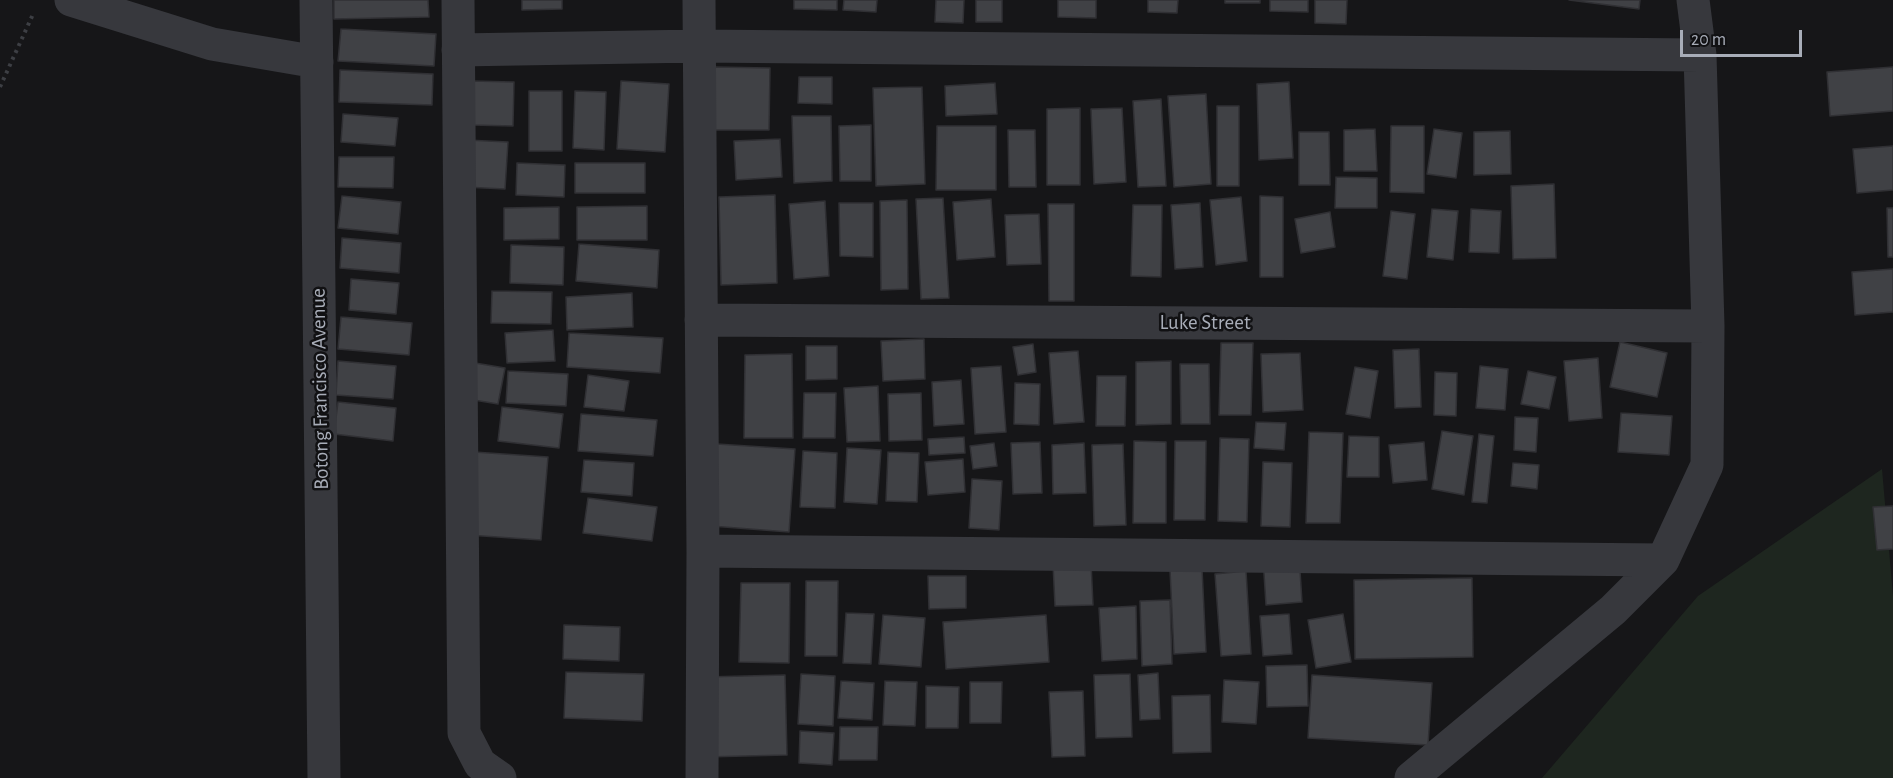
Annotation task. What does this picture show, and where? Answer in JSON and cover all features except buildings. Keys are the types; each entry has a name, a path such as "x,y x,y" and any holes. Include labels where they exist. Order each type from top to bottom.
{"street":[{"path":"71,0 212,44 317,62"},
{"name":"Botong Francisco Avenue","path":"316,0 324,778"},
{"path":"458,0 464,733 480,764 500,778"},
{"path":"699,0 703,550 702,778"},
{"path":"1411,778 1613,610 1663,560 1707,465 1708,326 1700,56 1693,0"},
{"path":"458,50 698,46 1700,56"},
{"name":"Luke Street","path":"701,320 1708,326"},
{"path":"703,550 1663,560"}],"path":[{"path":"0,87 36,8"}],"shaded area":[{"path":"1882,469 1893,596 1893,778 1542,778 1698,596"}]}
